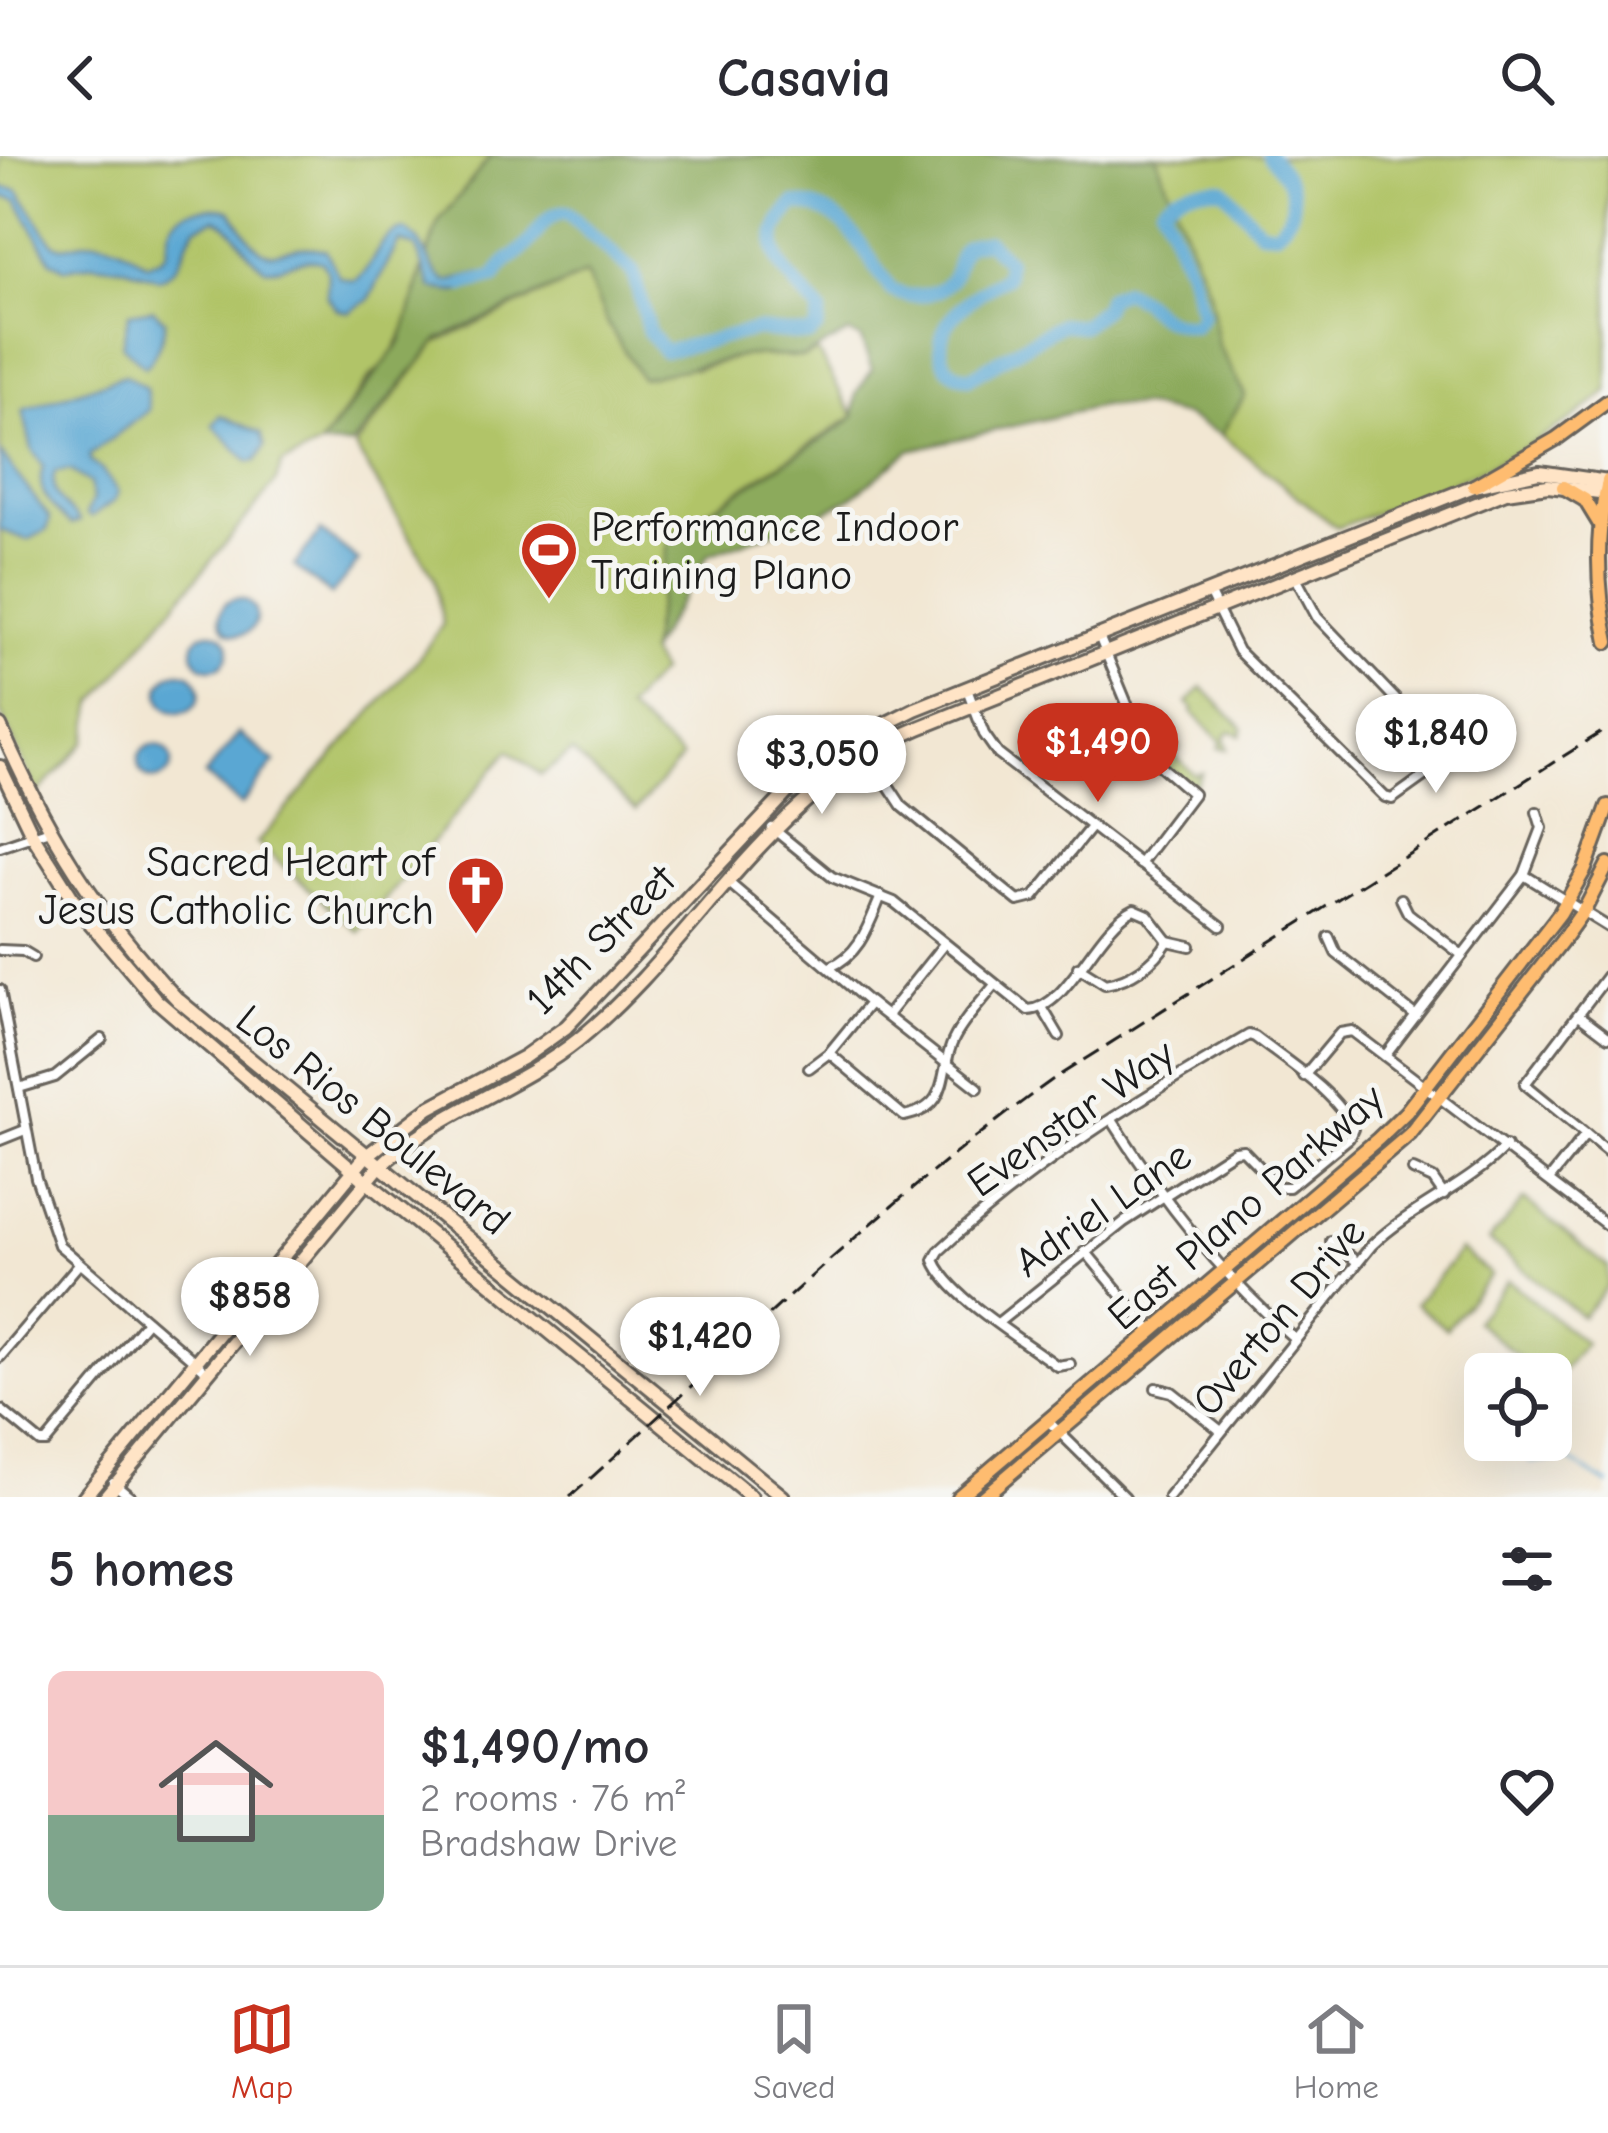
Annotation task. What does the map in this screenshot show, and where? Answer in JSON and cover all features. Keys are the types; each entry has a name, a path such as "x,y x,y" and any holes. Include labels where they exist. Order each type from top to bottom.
{"main road":[{"path":"1474,486 1556,440 1608,401"},
{"name":"14th Street","path":"83,1497 364,1156 429,1108 538,1048 597,998 761,819 804,777 857,738 967,689 1474,486 1539,472 1607,486"},
{"name":"14th Street","path":"105,1497 378,1168 427,1129 503,1089 568,1047 610,1011 817,790 867,754 973,706 1506,492 1535,486 1607,486"},
{"path":"1607,486 1600,526 1608,642"},
{"path":"1563,487 1589,505 1600,526"},
{"path":"1367,529 1373,545"},
{"name":"Los Rios Boulevard","path":"0,728 71,869 204,1034 262,1093 750,1497"},
{"name":"Los Rios Boulevard","path":"0,767 33,836 81,912 122,964 204,1034 272,1079 783,1497"},
{"name":"East Plano Parkway","path":"958,1497 1378,1139 1427,1085 1568,901 1608,806"},
{"name":"East Plano Parkway","path":"982,1497 1390,1151 1442,1096 1584,911 1608,865"},
{"path":"658,931 671,944"},
{"path":"597,998 610,1011"},
{"path":"495,1073 503,1089"},
{"path":"262,1093 272,1079"},
{"path":"477,1272 488,1254"},
{"path":"265,1275 279,1286"},
{"path":"553,1334 565,1319"},
{"path":"750,1497 764,1481"}],"street":[{"path":"1209,592 1238,651 1385,797 1393,799 1439,768 1445,761 1444,751 1317,616 1296,576"},
{"path":"1099,636 1148,755 1193,794 1140,864"},
{"path":"967,689 984,734 998,754 1221,926"},
{"path":"857,738 902,806 1018,901 1034,897 1091,827"},
{"path":"1385,1056 1524,875 1542,828 1537,812"},
{"path":"761,819 832,877 881,896 1028,1010 1042,1009 1118,918 1134,909 1148,915 1168,941 1190,946"},
{"path":"0,847 50,830"},
{"path":"1524,875 1608,927"},
{"path":"728,882 870,1004 978,1088"},
{"path":"830,967 845,961 864,937 881,896"},
{"path":"1401,899 1408,913 1462,955"},
{"path":"1329,938 1336,953 1416,1016"},
{"path":"1078,967 1105,984 1116,982 1154,959 1168,941"},
{"path":"888,1014 944,944"},
{"path":"0,950 23,951 33,957"},
{"path":"1608,975 1525,1084 1608,1152"},
{"path":"829,1053 904,1116 920,1112 938,1093 952,1043 994,986"},
{"path":"0,989 26,1130 59,1245 208,1373"},
{"path":"809,1068 829,1053 870,1004"},
{"path":"1042,1009 1059,1036"},
{"path":"1579,1015 1608,1037"},
{"path":"1304,1076 1346,1030 1442,1096 1608,1226"},
{"name":"Evenstar Way","path":"999,1322 958,1290 934,1260 959,1232 1021,1181 1249,1035 1304,1076"},
{"path":"19,1088 55,1077 102,1039"},
{"name":"Adriel Lane","path":"999,1322 1084,1251 1160,1196 1234,1151 1243,1150 1279,1187 1289,1187 1353,1130 1304,1076"},
{"path":"1112,1120 1160,1196 1234,1283 1294,1338"},
{"path":"0,1140 26,1130"},
{"path":"1549,1180 1586,1134"},
{"name":"Overton Drive","path":"1169,1497 1357,1262 1399,1220 1487,1166 1506,1146"},
{"path":"1413,1170 1433,1179 1444,1195"},
{"path":"1331,1241 1357,1262"},
{"path":"1084,1251 1152,1332"},
{"path":"0,1357 79,1264"},
{"path":"0,1409 46,1442 147,1321"},
{"path":"999,1322 1057,1366 1070,1364"},
{"path":"1156,1388 1172,1392 1221,1431"},
{"path":"1048,1420 1125,1497"},
{"path":"102,1474 131,1497"}],"green space":[{"path":"0,156 491,156 438,223 410,320 389,360 369,378 320,446 282,464 275,483 94,703 86,741 37,794 0,711"},
{"path":"491,156 1156,156 1209,292 1218,345 1245,395 1221,435 1185,416 1143,406 1101,406 910,450 852,497 812,518 708,555 649,653 670,535 841,427 854,416 856,394 872,370 861,339 849,333 803,357 746,355 641,378 609,326 586,274 439,339 352,445 320,446 401,342 438,223"},
{"path":"1121,156 1608,156 1608,392 1511,455 1337,528 1221,435 1137,243"},
{"name":"Performance Indoor Training Plano","path":"587,274 609,326 694,369 746,355 803,357 818,352 854,416 670,535 649,653 660,672 626,709 682,758 636,810 572,752 541,775 509,750 358,932 257,843 418,659 443,624 434,577 355,447 436,343"},
{"path":"1202,687 1243,728 1241,735 1230,731 1225,736 1228,749 1219,748 1222,742 1187,703"},
{"path":"1157,726 1155,736 1171,752 1178,749 1174,755 1195,775 1202,773 1196,785 1171,772 1157,757 1146,730"},
{"path":"1524,1199 1608,1267 1608,1286 1582,1317 1489,1241"},
{"path":"1460,1250 1491,1275 1446,1329 1415,1304"},
{"path":"1508,1280 1585,1343 1572,1359 1572,1353 1514,1353 1475,1321"}],"water":[{"path":"0,187 18,190 53,243 61,247 107,242 147,264 166,252 169,231 177,218 216,208 231,210 265,252 307,247 326,250 339,277 354,281 387,238 404,230 447,282 481,274 483,284 456,292 433,289 415,247 399,241 369,300 349,312 337,309 327,296 328,273 322,262 265,268 215,219 196,227 178,263 159,279 127,268 93,264 66,269 51,261 17,200 0,196"},
{"path":"153,309 165,321 161,340 145,367 122,345 129,313"},
{"path":"125,375 146,388 149,410 90,455 90,461 118,492 114,501 91,517 86,514 93,500 90,483 70,470 55,472 56,495 80,521 71,524 43,492 43,466 32,450 23,410"},
{"path":"221,415 261,433 265,446 256,461 249,462 213,425"},
{"path":"0,452 50,518 47,530 28,540 0,530"},
{"path":"321,531 359,561 331,595 294,566"},
{"path":"238,599 251,604 256,617 251,630 238,635 225,630 220,617 225,604"},
{"path":"211,632 224,637 229,650 224,663 211,668 198,663 193,650 198,637"},
{"path":"180,672 194,678 200,692 194,706 180,712 166,706 160,692 166,678"},
{"path":"239,733 275,762 241,805 205,775"},
{"path":"155,745 167,750 172,762 167,774 155,779 143,774 138,762 143,750"}],"waterway":[{"path":"464,285 495,277 545,222 566,212 633,272 649,332 664,351 757,330 809,335 817,328 820,312 779,261 775,236 794,204 813,207 841,222 891,290 899,293 926,294 942,287 954,274 961,252 972,244 987,241 1007,261 1006,277 961,308 941,342 943,360 952,371 969,378 1061,324 1082,326 1103,309 1108,297 1123,291 1168,320 1194,326 1202,314 1162,206 1183,192 1223,188 1260,231 1275,232 1293,204 1289,184 1269,156"},
{"path":"1144,760 1146,764"},
{"path":"1531,1462 1569,1460 1608,1484"}],"railway":[{"path":"570,1497 865,1229 1052,1080 1608,728"}],"place":[{"name":"Performance Indoor Training Plano","path":"549,601"},
{"name":"Sacred Heart of Jesus Catholic Church","path":"476,936"}]}
